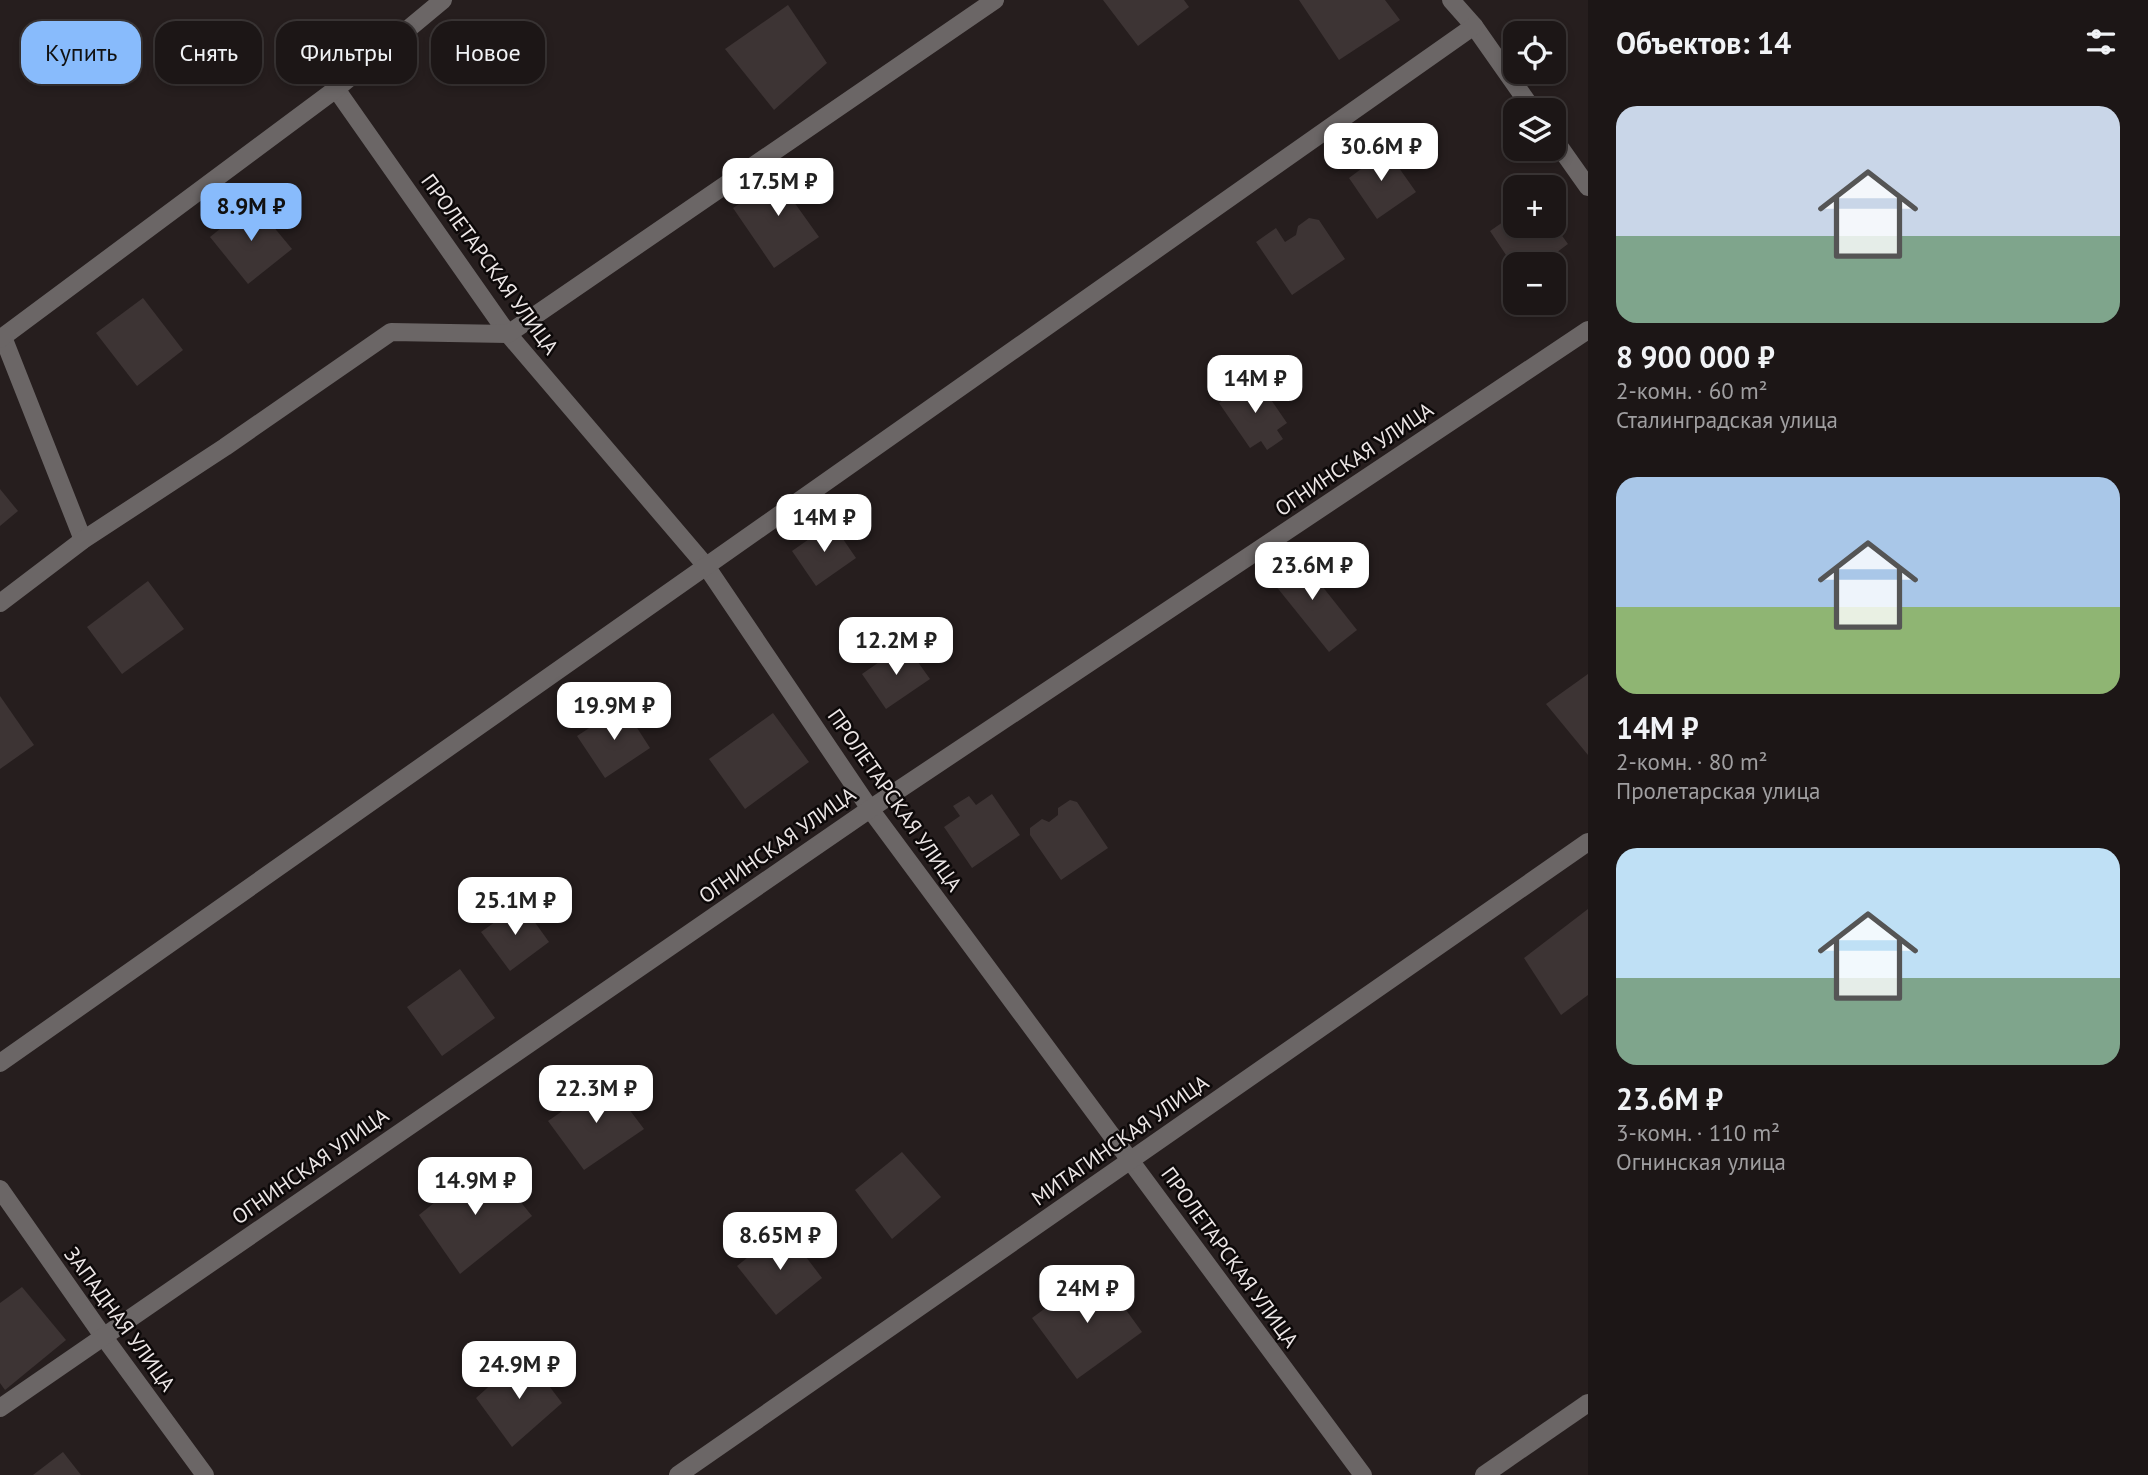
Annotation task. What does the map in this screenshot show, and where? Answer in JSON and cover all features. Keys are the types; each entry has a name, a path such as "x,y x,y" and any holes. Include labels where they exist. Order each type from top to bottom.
{"street":[{"path":"83,540 2,338 336,89 443,0"},
{"path":"0,603 83,540 225,447 391,332 508,334 995,0"},
{"path":"1451,0 1474,26 1525,98"},
{"path":"0,1063 1474,26"},
{"name":"ПРОЛЕТАРСКАЯ УЛИЦА","path":"336,89 508,334 706,566 870,808 1363,1475"},
{"path":"1566,156 1588,187"},
{"name":"ОГНИНСКАЯ УЛИЦА","path":"0,1408 870,808 1588,330"},
{"name":"МИТАГИНСКАЯ УЛИЦА","path":"678,1475 1588,842"},
{"name":"ЗАПАДНАЯ УЛИЦА","path":"0,1189 205,1475"},
{"path":"1484,1475 1588,1403"}],"building":[{"path":"1103,0 1184,0 1189,7 1138,46"},
{"path":"1299,0 1385,0 1400,20 1339,60"},
{"path":"788,5 827,63 774,110 725,49"},
{"path":"1387,151 1416,192 1377,219 1349,178 1361,169 1357,163 1358,158 1366,152 1371,153 1375,159"},
{"path":"794,167 810,190 794,202 819,237 774,268 733,208"},
{"path":"253,202 292,249 248,284 210,237"},
{"path":"1309,218 1319,220 1345,259 1292,295 1256,242 1276,228 1285,242 1296,235 1298,226"},
{"path":"1503,222 1503,238 1564,238 1568,244 1557,252 1504,252 1490,231"},
{"path":"143,298 183,350 137,386 96,333"},
{"path":"1256,378 1287,423 1277,430 1283,439 1267,450 1261,441 1250,448 1219,403"},
{"path":"0,489 18,511 0,526"},
{"path":"832,523 856,558 816,586 792,551"},
{"path":"1295,552 1357,630 1329,652 1267,575"},
{"path":"148,581 184,629 122,674 87,627"},
{"path":"905,644 930,679 886,709 862,674"},
{"path":"1588,674 1588,755 1546,704"},
{"path":"0,696 34,745 0,769"},
{"path":"623,706 650,748 605,778 577,736"},
{"path":"773,713 809,762 745,809 709,759"},
{"path":"992,794 1020,835 972,868 944,827 960,816 953,806 969,796 976,805"},
{"path":"1070,800 1077,802 1108,848 1061,880 1030,835 1030,828 1042,819 1049,822 1058,815 1058,808"},
{"path":"521,903 549,942 510,971 481,932"},
{"path":"1588,909 1588,995 1561,1015 1524,958"},
{"path":"460,969 495,1018 442,1056 407,1007"},
{"path":"607,1080 644,1129 584,1170 548,1121"},
{"path":"902,1152 941,1197 892,1239 855,1190"},
{"path":"487,1160 532,1216 460,1274 419,1215"},
{"path":"784,1228 822,1278 776,1315 737,1266"},
{"path":"1097,1270 1142,1332 1077,1379 1032,1318"},
{"path":"22,1287 66,1340 5,1390 0,1383 0,1303"},
{"path":"525,1354 562,1403 512,1447 476,1398"},
{"path":"63,1452 81,1475 33,1475"}]}
